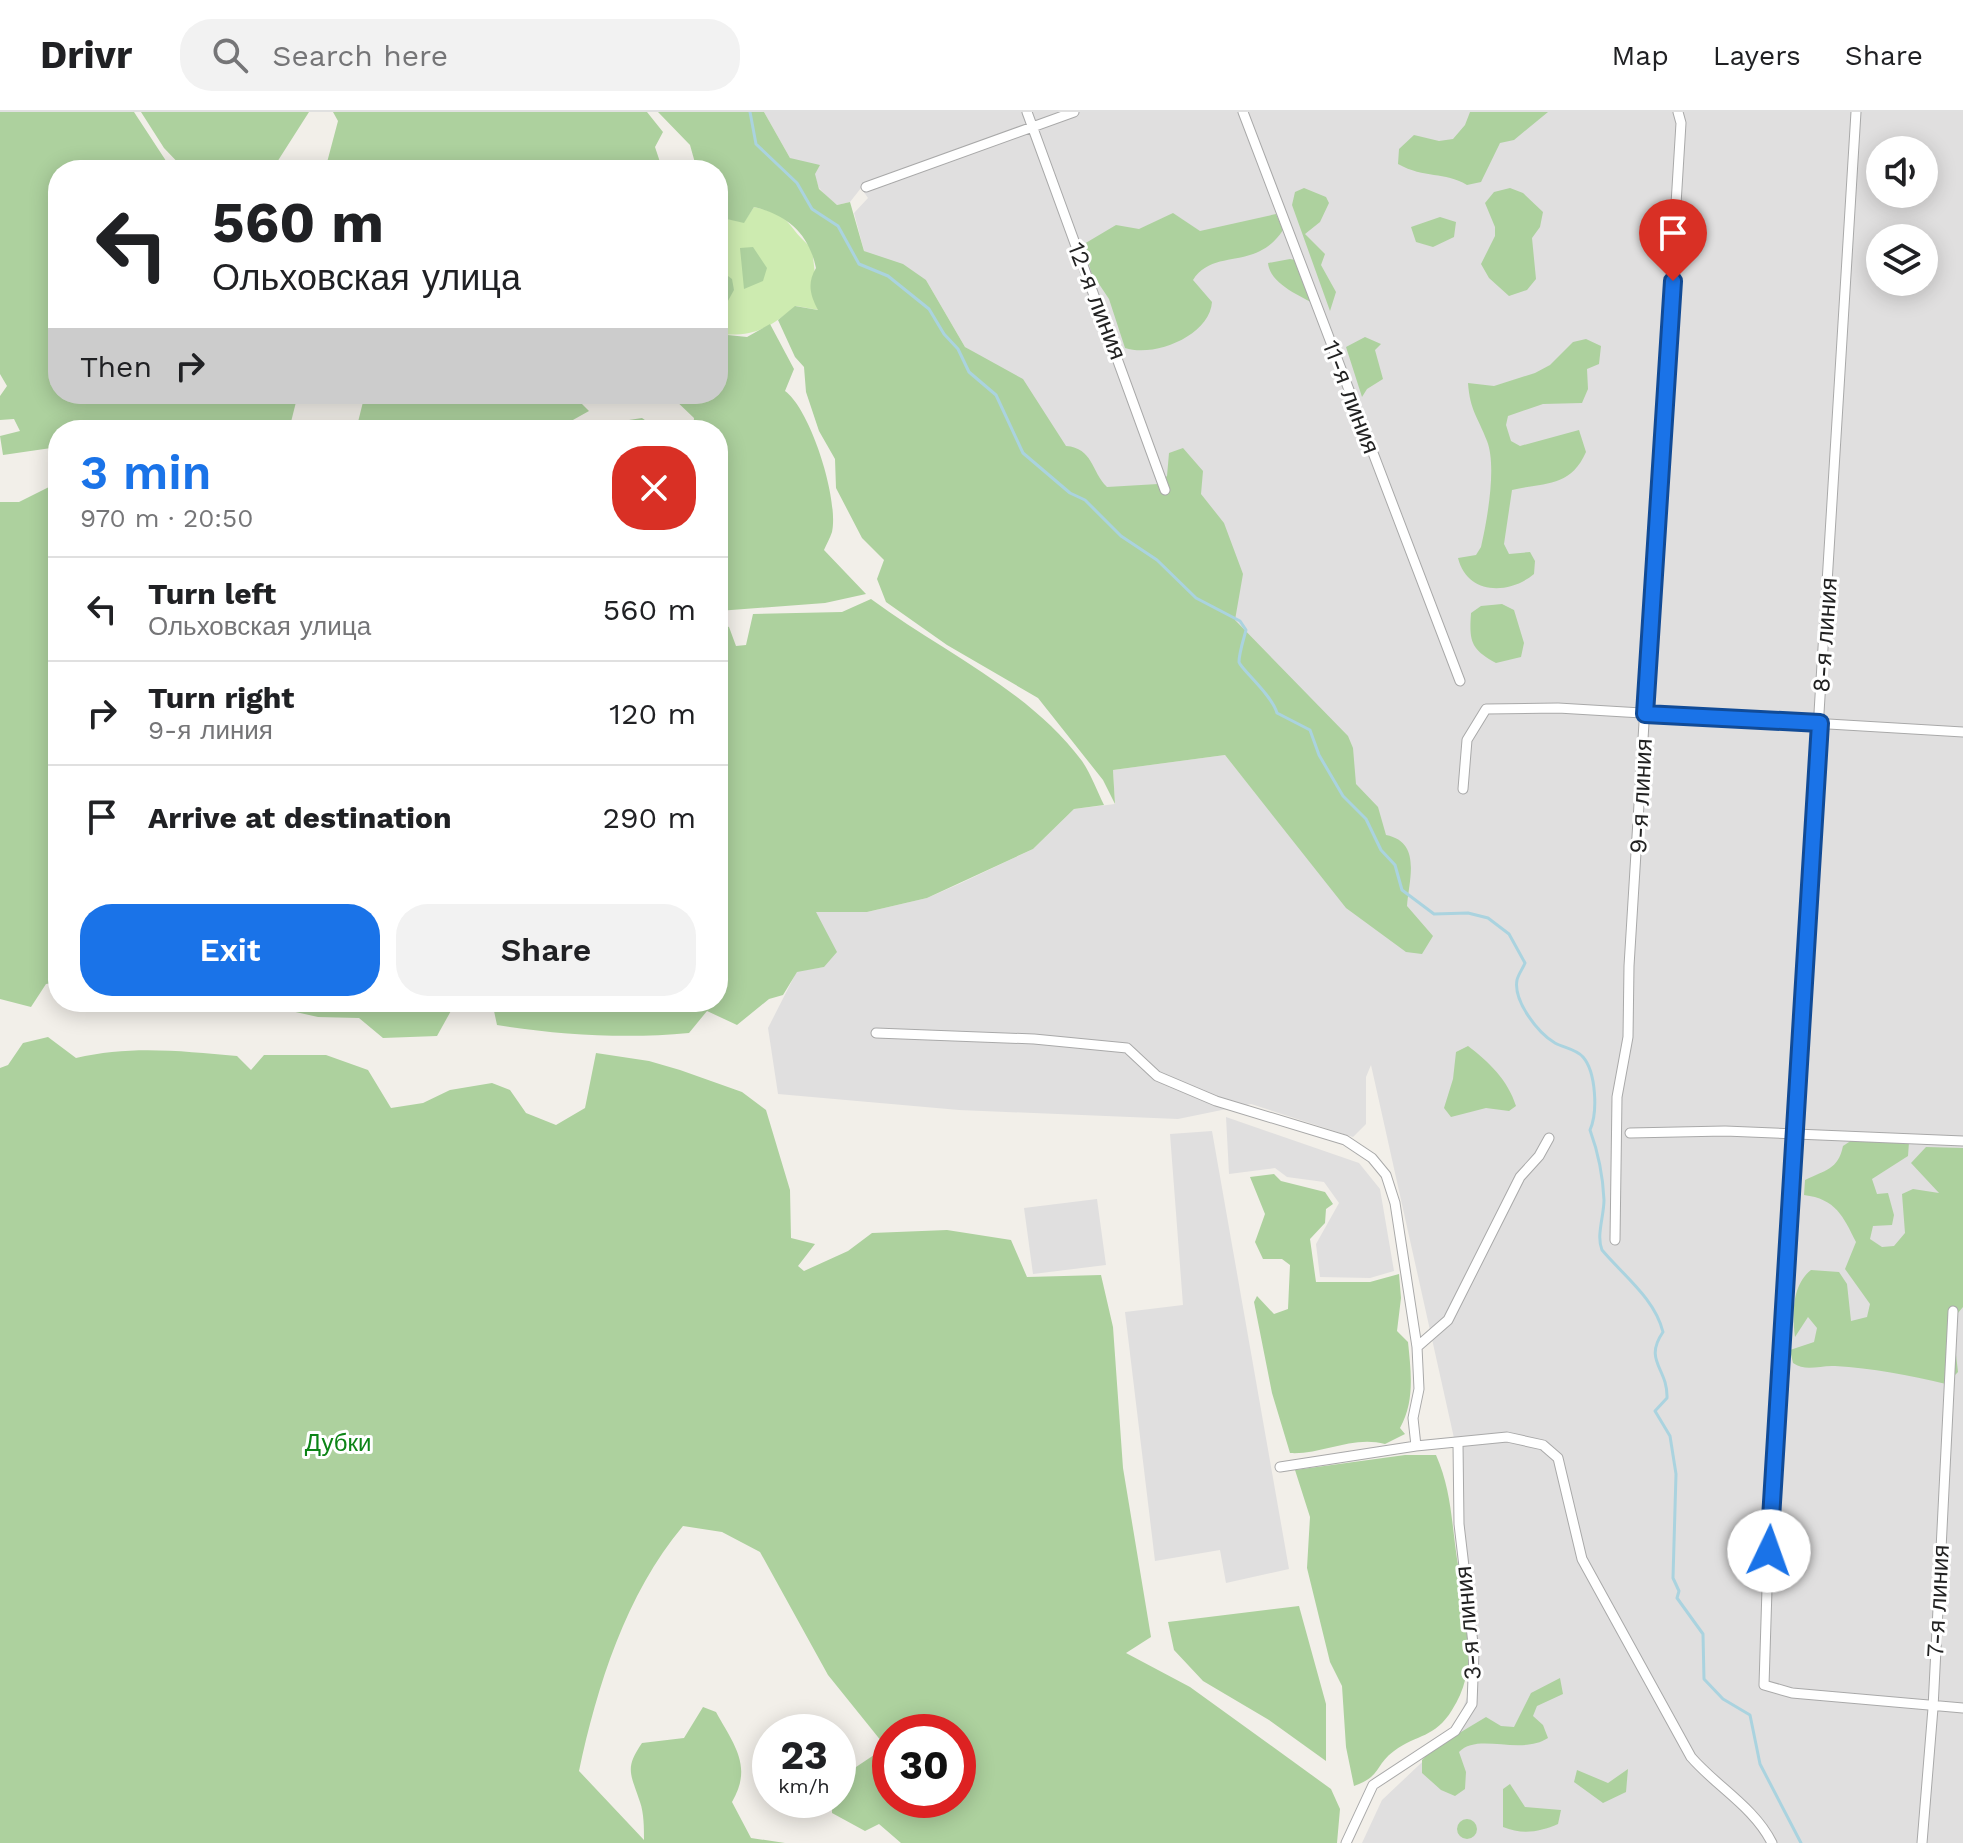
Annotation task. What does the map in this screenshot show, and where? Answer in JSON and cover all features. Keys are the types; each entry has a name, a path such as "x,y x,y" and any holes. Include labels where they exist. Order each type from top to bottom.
{"street":[{"name":"12-я линия","path":"1027,112 1165,490"},
{"path":"866,187 1074,112"},
{"name":"11-я линия","path":"1243,112 1460,681"},
{"name":"9-я линия","path":"1615,1240 1617,1097 1628,1037 1645,714 1666,407 1681,123 1678,112"},
{"name":"8-я линия","path":"1856,112 1769,1525 1764,1685 1792,1693 1933,1708"},
{"path":"1463,789 1467,740 1486,709 1558,708 1963,732"},
{"path":"876,1033 1034,1039 1127,1048 1157,1076 1216,1101 1345,1140 1372,1158 1386,1175 1395,1203 1417,1347 1419,1389 1413,1418 1416,1446"},
{"path":"1630,1133 1793,1134 1963,1141"},
{"path":"1417,1347 1448,1320 1520,1177 1539,1156 1549,1138"},
{"name":"7-я линия","path":"1922,1843 1933,1708 1953,1311"},
{"path":"1280,1467 1416,1446 1507,1437 1543,1445 1558,1458 1582,1559 1691,1757 1715,1784 1739,1801 1764,1828 1772,1843"},
{"name":"3-я линия","path":"1346,1843 1373,1785 1455,1731 1472,1704 1474,1652 1459,1524 1458,1444"},
{"path":"1933,1708 1963,1708"}],"shaded area":[{"path":"764,112 1963,112 1963,1843 1362,1843 1382,1800 1455,1731 1475,1674 1458,1456 1371,1065 1366,1077 1366,1124 1353,1137 1251,1104 1178,1119 959,1110 778,1094 768,1028 797,971 824,967 815,912 867,912 927,898 1033,849 1074,809 1115,804 1113,770 1225,755 1331,887 996,366 965,347 926,280 864,251 854,213 868,198 861,188 850,202 837,205 819,188 814,174 790,158"},
{"path":"1226,1117 1359,1163 1380,1189 1394,1271 1370,1278 1320,1277 1316,1244 1339,1203 1324,1182 1287,1177 1275,1168 1229,1174"},
{"path":"1212,1131 1289,1569 1226,1583 1220,1550 1155,1561 1125,1312 1183,1305 1170,1134"},
{"path":"1097,1199 1106,1265 1033,1274 1024,1208"}],"green space":[{"path":"0,112 134,112 165,160 48,160 48,404 296,404 292,420 48,420 48,448 3,455 0,436 20,431 14,419 0,420 0,396 7,386 0,374"},
{"path":"141,112 309,112 278,160 175,160"},
{"path":"333,112 647,112 663,132 655,147 659,160 328,160 338,121"},
{"path":"658,112 764,112 790,158 820,165 815,174 819,189 837,205 850,202 864,251 903,264 926,280 965,347 1023,379 1066,446 1087,456 1107,487 1158,484 1167,476 1169,453 1183,448 1203,471 1201,494 1224,523 1243,574 1235,620 1348,736 1353,748 1356,784 1378,807 1386,835 1405,845 1409,853 1411,874 1407,906 1433,936 1422,954 1406,952 1346,908 1225,755 1113,770 1115,804 1103,780 1038,698 947,645 886,602 877,579 884,560 862,538 836,488 835,459 819,431 806,392 804,367 795,357 778,320 795,306 818,310 811,289 816,268 813,256 795,228 777,215 754,207 744,223 728,219 728,160 694,160 690,145"},
{"path":"1470,112 1548,112 1514,140 1500,143 1481,182 1467,185 1398,164 1399,149 1414,135 1439,141 1453,139 1465,125"},
{"path":"1304,188 1326,197 1329,203 1320,222 1305,234 1325,254 1321,265 1336,292 1330,311 1292,205 1295,192"},
{"path":"1510,188 1523,193 1543,212 1540,227 1532,238 1536,279 1527,290 1509,296 1489,278 1481,264 1495,236 1495,227 1485,203 1494,192"},
{"path":"754,207 767,210 788,222 812,248 819,310 796,306 760,330 728,334 728,219 744,222"},
{"path":"1173,213 1200,231 1276,214 1283,230 1260,251 1212,264 1193,280 1212,302 1209,314 1192,334 1151,350 1125,348 1109,299 1091,272 1084,244 1116,225 1139,229"},
{"path":"1440,217 1456,222 1454,237 1433,247 1416,242 1411,227"},
{"path":"753,247 767,268 763,281 744,289 740,248"},
{"path":"1296,260 1320,307 1288,290 1270,271 1268,263"},
{"path":"728,276 732,279 734,290 728,301"},
{"path":"770,324 794,369 785,391 795,401 813,436 831,499 832,532 824,550 866,594 825,603 728,610 728,420 694,420 679,404 728,404 728,335 747,337"},
{"path":"1365,337 1381,344 1375,350 1383,379 1367,389 1362,397 1346,347"},
{"path":"1586,339 1601,346 1599,364 1587,369 1588,389 1582,403 1543,404 1508,416 1506,425 1511,441 1520,446 1579,430 1586,452 1580,464 1564,478 1512,490 1504,544 1509,554 1530,552 1535,561 1534,574 1513,586 1490,588 1479,585 1463,570 1458,558 1476,555 1481,547 1491,479 1490,452 1473,407 1468,383 1494,386 1535,373 1550,365 1573,342"},
{"path":"362,404 582,404 589,411 573,420 358,420"},
{"path":"48,488 48,984 31,1007 0,999 0,502 19,502"},
{"path":"871,599 1010,692 1060,735 1082,761 1104,805 1074,809 1033,849 927,898 867,912 816,912 837,952 824,967 797,972 783,995 769,999 737,1025 709,1012 728,1012 728,627 736,646 746,645 753,614 842,612"},
{"path":"1502,604 1514,610 1524,643 1521,657 1496,663 1473,644 1471,613 1481,606"},
{"path":"296,1012 450,1012 437,1036 383,1038 359,1018 318,1017"},
{"path":"494,1012 706,1012 689,1033 665,1035 593,1035 497,1025"},
{"name":"Дубки","path":"48,1037 76,1058 136,1050 176,1051 237,1056 251,1070 264,1055 326,1055 368,1070 391,1108 423,1103 450,1090 492,1083 510,1090 526,1113 556,1125 585,1108 596,1053 649,1061 742,1092 766,1110 790,1190 791,1238 815,1244 798,1266 804,1271 848,1251 872,1233 947,1230 1011,1240 1027,1277 1101,1275 1113,1327 1123,1468 1151,1637 1126,1653 1190,1687 1331,1789 1340,1809 1337,1843 901,1843 879,1824 865,1831 841,1818 856,1818 856,1767 872,1756 872,1818 976,1818 976,1714 872,1714 872,1730 828,1675 760,1552 722,1532 683,1526 645,1581 616,1642 595,1706 579,1771 644,1840 642,1811 631,1772 633,1759 642,1743 684,1738 703,1707 716,1712 735,1745 741,1777 732,1802 751,1838 785,1843 0,1843 0,1068 8,1065 23,1043"},
{"path":"1468,1046 1503,1080 1516,1106 1509,1111 1486,1108 1451,1117 1444,1108 1453,1079 1456,1052"},
{"path":"1855,1138 1909,1142 1908,1156 1872,1179 1877,1194 1888,1193 1894,1215 1892,1225 1873,1226 1870,1239 1882,1247 1894,1246 1905,1233 1902,1194 1913,1189 1939,1193 1911,1163 1926,1147 1963,1148 1963,1307 1952,1320 1958,1372 1946,1384 1877,1370 1835,1366 1808,1368 1793,1363 1790,1350 1814,1342 1817,1328 1808,1317 1795,1337 1797,1292 1811,1270 1839,1272 1847,1284 1851,1321 1867,1317 1870,1304 1845,1269 1856,1242 1837,1210 1824,1200 1804,1195 1805,1180 1834,1165 1843,1146"},
{"path":"1274,1174 1281,1181 1325,1192 1333,1204 1326,1209 1325,1223 1310,1239 1316,1282 1370,1282 1399,1274 1401,1298 1397,1331 1408,1342 1410,1397 1400,1428 1405,1434 1385,1444 1349,1443 1290,1453 1272,1393 1254,1302 1257,1296 1274,1314 1288,1309 1290,1265 1282,1259 1263,1259 1255,1242 1265,1214 1250,1177"},
{"path":"1405,1455 1436,1455 1444,1477 1468,1628 1467,1670 1462,1690 1446,1719 1432,1731 1394,1751 1374,1774 1354,1786 1346,1747 1342,1686 1330,1662 1307,1568 1310,1517 1295,1470"},
{"path":"1299,1606 1326,1704 1326,1761 1269,1720 1203,1681 1174,1650 1168,1622"},
{"path":"1560,1678 1563,1694 1537,1706 1533,1716 1543,1725 1548,1738 1525,1745 1467,1746 1459,1752 1466,1772 1465,1789 1455,1796 1441,1790 1422,1773 1422,1760 1431,1750 1486,1717 1501,1726 1514,1727 1531,1693"},
{"path":"1628,1769 1626,1792 1603,1803 1574,1782 1577,1770 1608,1783"},
{"path":"1510,1784 1525,1807 1561,1810 1558,1824 1531,1832 1503,1827 1503,1789"},
{"path":"1467,1819 1474,1822 1477,1829 1474,1836 1467,1839 1460,1836 1457,1829 1460,1822"}],"waterway":[{"path":"750,112 756,144 797,183 812,209 838,226 859,264 888,276 929,309 944,334 958,349 969,372 996,395 1023,453 1070,493 1085,500 1121,536 1157,560 1196,598 1240,621 1246,630 1239,662 1269,698 1277,713 1310,730 1319,755 1343,796 1366,819 1381,850 1395,865 1402,890 1434,914 1468,913 1488,918 1509,934 1525,963 1517,988 1528,1016 1548,1038 1580,1054 1591,1072 1595,1103 1590,1130 1600,1164 1604,1206 1600,1239 1602,1250 1646,1298 1663,1332 1655,1350 1667,1398 1655,1411 1670,1436 1676,1474 1673,1578 1679,1591 1677,1598 1703,1634 1704,1679 1723,1699 1750,1715 1760,1764 1801,1843"}],"route":[{"path":"1673,281 1645,714 1820,723 1803,949 1769,1551"}]}
